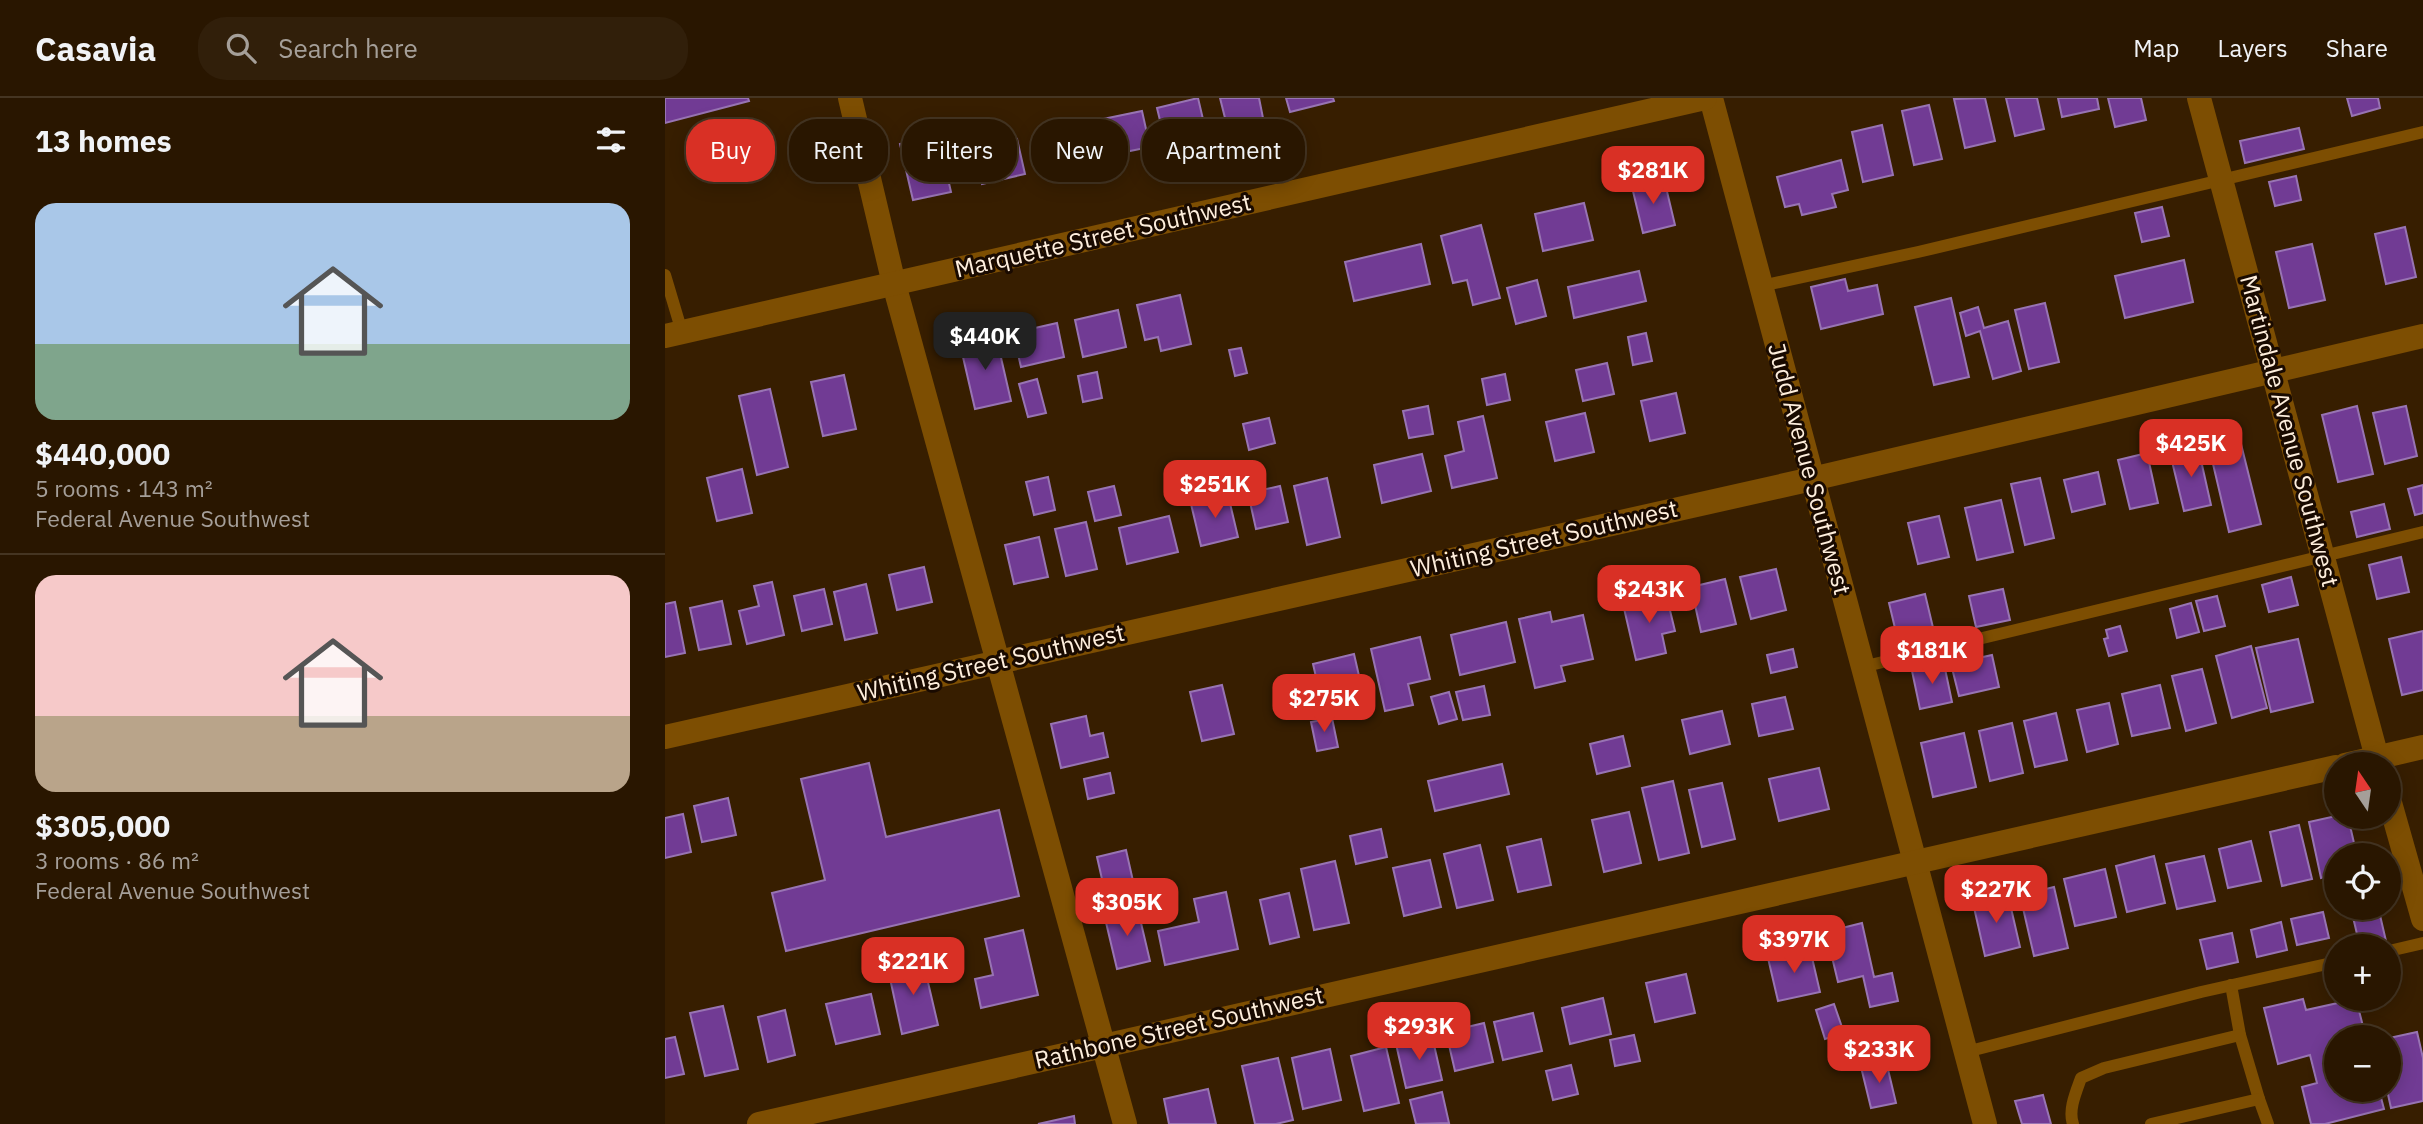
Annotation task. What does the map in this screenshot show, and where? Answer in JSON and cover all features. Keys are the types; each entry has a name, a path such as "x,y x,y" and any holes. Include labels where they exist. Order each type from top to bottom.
{"street":[{"path":"850,98 894,284 1125,1124"},
{"name":"Marquette Street Southwest","path":"674,334 1705,98"},
{"name":"Judd Avenue Southwest","path":"1711,98 1985,1124"},
{"name":"Martindale Avenue Southwest","path":"2199,98 2376,752"},
{"name":"Whiting Street Southwest","path":"665,737 1812,479 2423,336"},
{"path":"2401,754 2423,747"},
{"name":"Rathbone Street Southwest","path":"759,1124 2324,770"},
{"path":"2398,830 2423,919"}],"lane":[{"path":"1761,286 1918,252 2423,132"},
{"path":"665,275 674,334"},
{"path":"1862,667 2423,532"},
{"path":"2401,948 2423,943"},
{"path":"1966,1052 2231,985 2324,965"},
{"path":"2231,985 2241,1035 2268,1124"},
{"path":"2073,1124 2071,1119 2074,1095 2081,1078 2104,1068 2241,1035"},
{"path":"2151,1124 2259,1099"}],"building":[{"path":"665,98 748,98 749,101 665,123"},
{"path":"1198,98 1203,119 1160,119 1157,108"},
{"path":"1220,98 1259,98 1263,118 1225,119"},
{"path":"1286,98 1333,98 1334,101 1290,112"},
{"path":"1985,98 1995,141 1965,148 1954,99"},
{"path":"2006,98 2037,98 2044,129 2015,136"},
{"path":"2058,98 2097,98 2099,109 2062,117"},
{"path":"2108,98 2141,98 2146,120 2115,127"},
{"path":"2347,98 2378,98 2380,108 2352,116"},
{"path":"1929,105 1942,159 1914,165 1902,111"},
{"path":"1142,111 1142,149 1128,151 1128,119 1103,119"},
{"path":"1882,125 1893,175 1863,182 1852,132"},
{"path":"2299,128 2304,149 2245,163 2240,141"},
{"path":"1017,139 1025,174 1017,176"},
{"path":"1841,160 1848,190 1832,194 1836,207 1802,215 1799,204 1785,207 1777,177"},
{"path":"2296,176 2301,200 2275,206 2269,182"},
{"path":"1664,179 1675,225 1643,233 1632,187"},
{"path":"909,182 949,182 951,192 913,200"},
{"path":"1584,203 1593,240 1543,251 1535,214"},
{"path":"2162,207 2169,236 2142,242 2135,213"},
{"path":"1481,225 1500,298 1473,305 1467,280 1453,283 1441,236"},
{"path":"2405,227 2416,277 2386,284 2375,234"},
{"path":"1421,244 1430,284 1354,301 1345,262"},
{"path":"2312,244 2325,300 2289,308 2276,252"},
{"path":"2184,260 2193,302 2125,318 2115,276"},
{"path":"1639,271 1646,301 1574,318 1568,287"},
{"path":"1845,279 1848,291 1877,285 1883,314 1821,329 1811,287"},
{"path":"1537,280 1546,316 1516,324 1507,288"},
{"path":"1180,295 1191,344 1161,351 1158,337 1145,340 1137,305"},
{"path":"1951,298 1969,377 1934,385 1915,307"},
{"path":"2045,303 2059,362 2029,369 2015,310"},
{"path":"1978,307 1984,328 2008,321 2021,371 1993,379 1980,331 1966,336 1960,313"},
{"path":"1118,310 1126,347 1083,357 1075,320"},
{"path":"1057,323 1064,357 1021,367 1013,333"},
{"path":"1646,333 1652,361 1633,365 1628,337"},
{"path":"996,336 1011,401 975,409 960,344"},
{"path":"1241,348 1247,373 1235,376 1229,350"},
{"path":"1607,363 1614,394 1583,401 1576,370"},
{"path":"1097,372 1102,398 1083,402 1078,376"},
{"path":"1505,374 1510,400 1487,405 1482,379"},
{"path":"844,375 856,429 823,436 811,382"},
{"path":"1037,379 1046,413 1028,417 1019,384"},
{"path":"770,389 788,467 757,475 739,396"},
{"path":"1676,393 1685,433 1650,441 1641,401"},
{"path":"1428,406 1433,434 1409,438 1403,411"},
{"path":"2357,406 2373,474 2338,482 2322,415"},
{"path":"2406,406 2417,456 2385,464 2373,413"},
{"path":"1585,413 1594,452 1555,461 1546,422"},
{"path":"1483,416 1497,478 1452,488 1445,456 1464,451 1458,422"},
{"path":"1269,418 1275,443 1249,450 1243,424"},
{"path":"2240,440 2261,524 2229,532 2209,447"},
{"path":"2198,447 2211,505 2184,511 2170,453"},
{"path":"2147,453 2158,503 2130,509 2118,460"},
{"path":"1422,454 1431,491 1382,503 1374,465"},
{"path":"742,469 752,513 717,521 707,478"},
{"path":"2098,472 2105,504 2072,512 2064,480"},
{"path":"1048,477 1055,510 1034,515 1026,482"},
{"path":"1327,478 1340,537 1307,545 1294,486"},
{"path":"2040,478 2054,538 2025,545 2011,484"},
{"path":"2423,485 2423,513 2415,515 2408,489"},
{"path":"1114,486 1121,515 1095,521 1088,492"},
{"path":"1280,486 1288,522 1256,529 1248,493"},
{"path":"1228,495 1238,537 1201,546 1191,504"},
{"path":"2001,500 2013,552 1977,560 1965,508"},
{"path":"2384,504 2390,529 2357,537 2351,512"},
{"path":"1169,516 1178,552 1127,564 1119,528"},
{"path":"1939,516 1949,557 1918,564 1908,523"},
{"path":"1086,522 1097,569 1066,576 1055,529"},
{"path":"1039,537 1048,577 1014,584 1005,545"},
{"path":"2401,557 2409,592 2377,599 2369,565"},
{"path":"924,567 932,602 897,610 889,575"},
{"path":"1776,569 1786,610 1751,619 1740,577"},
{"path":"2291,577 2298,605 2269,612 2262,585"},
{"path":"1725,579 1736,624 1701,632 1691,587"},
{"path":"772,582 784,635 747,644 739,611 759,606 754,586"},
{"path":"866,584 877,633 845,640 834,592"},
{"path":"824,589 832,624 802,631 794,596"},
{"path":"2003,589 2010,620 1976,627 1969,596"},
{"path":"1666,594 1675,631 1662,634 1666,653 1636,660 1623,604"},
{"path":"1925,594 1935,636 1899,645 1889,603"},
{"path":"2217,596 2225,626 2204,631 2196,601"},
{"path":"722,601 731,644 699,650 690,608"},
{"path":"675,602 685,653 665,657 665,604"},
{"path":"2191,603 2199,632 2177,638 2170,609"},
{"path":"1550,612 1552,622 1583,615 1593,659 1561,666 1565,681 1535,688 1519,619"},
{"path":"1506,622 1515,662 1460,675 1451,635"},
{"path":"2120,626 2127,651 2109,656 2104,639 2108,638 2106,630"},
{"path":"2423,631 2423,690 2402,695 2389,639"},
{"path":"1420,637 1430,679 1408,684 1413,705 1385,711 1371,649"},
{"path":"2298,639 2313,702 2271,712 2256,648"},
{"path":"2251,646 2267,708 2232,718 2216,656"},
{"path":"1793,649 1797,667 1771,673 1767,655"},
{"path":"1354,654 1365,702 1324,712 1313,664"},
{"path":"1992,655 1999,687 1959,696 1951,664"},
{"path":"1944,664 1952,702 1920,709 1912,671"},
{"path":"2202,669 2216,723 2186,731 2172,676"},
{"path":"1222,685 1234,734 1202,741 1190,692"},
{"path":"2160,685 2170,728 2132,736 2122,694"},
{"path":"1484,686 1490,715 1463,720 1456,692"},
{"path":"1449,692 1457,719 1439,724 1431,697"},
{"path":"1785,697 1793,729 1759,736 1752,704"},
{"path":"2109,703 2118,744 2087,752 2077,710"},
{"path":"1722,711 1730,744 1690,754 1682,720"},
{"path":"2056,713 2067,760 2035,767 2024,721"},
{"path":"1086,716 1090,736 1103,733 1108,757 1061,768 1051,724"},
{"path":"1332,718 1338,747 1317,751 1311,722"},
{"path":"2012,723 2023,773 1990,781 1979,731"},
{"path":"1964,733 1976,787 1933,797 1921,743"},
{"path":"1623,736 1630,766 1597,774 1590,744"},
{"path":"869,763 886,837 999,810 1019,896 786,951 772,893 825,880 801,779"},
{"path":"1502,764 1509,794 1435,811 1428,781"},
{"path":"1819,768 1829,809 1779,821 1769,779"},
{"path":"1110,773 1114,793 1088,799 1084,779"},
{"path":"1673,781 1689,853 1659,860 1642,788"},
{"path":"1722,783 1735,839 1702,847 1689,790"},
{"path":"728,798 736,835 702,842 694,806"},
{"path":"1629,812 1641,863 1604,872 1592,820"},
{"path":"683,814 691,852 665,858 665,818"},
{"path":"2324,819 2324,830 2351,830 2354,843 2324,843 2324,877 2321,878 2309,822"},
{"path":"2299,825 2312,879 2282,886 2270,832"},
{"path":"1381,829 1387,857 1356,864 1350,836"},
{"path":"1541,839 1551,885 1518,892 1507,847"},
{"path":"2251,841 2261,881 2228,888 2219,849"},
{"path":"1480,845 1493,900 1457,908 1444,854"},
{"path":"1126,850 1133,881 1104,888 1097,857"},
{"path":"2154,856 2165,903 2127,912 2116,866"},
{"path":"2204,856 2215,901 2177,909 2166,864"},
{"path":"1430,860 1441,907 1404,916 1393,868"},
{"path":"1335,861 1349,923 1314,930 1301,869"},
{"path":"2105,869 2116,917 2075,926 2064,879"},
{"path":"2054,887 2068,948 2034,956 2020,895"},
{"path":"1226,892 1238,949 1165,965 1158,931 1199,922 1194,899"},
{"path":"1289,893 1299,937 1270,944 1260,900"},
{"path":"2008,895 2020,947 1985,956 1973,903"},
{"path":"1137,906 1150,961 1117,969 1104,914"},
{"path":"2323,912 2328,934 2324,934 2324,939 2297,945 2291,919"},
{"path":"2354,920 2381,920 2384,934 2357,934"},
{"path":"2281,922 2287,950 2257,957 2251,930"},
{"path":"1862,923 1874,977 1892,973 1898,1001 1870,1007 1863,976 1838,982 1826,932"},
{"path":"1023,930 1038,995 981,1008 975,979 993,975 985,939"},
{"path":"2232,933 2238,962 2207,969 2200,940"},
{"path":"1810,949 1820,992 1778,1001 1768,958"},
{"path":"923,961 938,1025 902,1034 888,969"},
{"path":"1686,974 1695,1013 1655,1022 1646,983"},
{"path":"871,994 880,1034 836,1044 826,1004"},
{"path":"1603,998 1611,1034 1570,1044 1562,1008"},
{"path":"2303,999 2306,1010 2324,1006 2324,1011 2359,1011 2363,1025 2324,1025 2324,1102 2382,1102 2384,1109 2325,1124 2311,1124 2302,1087 2317,1083 2310,1055 2278,1064 2264,1008"},
{"path":"1834,1004 1844,1033 1825,1039 1816,1010"},
{"path":"723,1006 738,1069 705,1076 690,1013"},
{"path":"785,1010 795,1055 768,1062 758,1017"},
{"path":"1533,1013 1542,1051 1503,1060 1494,1022"},
{"path":"1484,1023 1493,1062 1455,1071 1446,1032"},
{"path":"2417,1032 2423,1058 2423,1101 2391,1108 2390,1102 2401,1102 2401,1035"},
{"path":"1634,1035 1640,1061 1615,1066 1610,1040"},
{"path":"1432,1036 1442,1080 1406,1088 1396,1044"},
{"path":"675,1037 684,1074 665,1078 665,1039"},
{"path":"1386,1047 1399,1103 1364,1111 1351,1056"},
{"path":"1330,1049 1341,1100 1303,1109 1292,1058"},
{"path":"1278,1058 1293,1120 1276,1124 1255,1124 1242,1066"},
{"path":"1886,1061 1896,1103 1871,1108 1861,1067"},
{"path":"1571,1065 1578,1094 1553,1100 1546,1071"},
{"path":"1208,1089 1216,1124 1169,1124 1164,1099"},
{"path":"1442,1092 1449,1123 1416,1124 1410,1100"},
{"path":"2043,1095 2051,1124 2022,1124 2015,1101"},
{"path":"1074,1116 1075,1124 1038,1124"}]}
